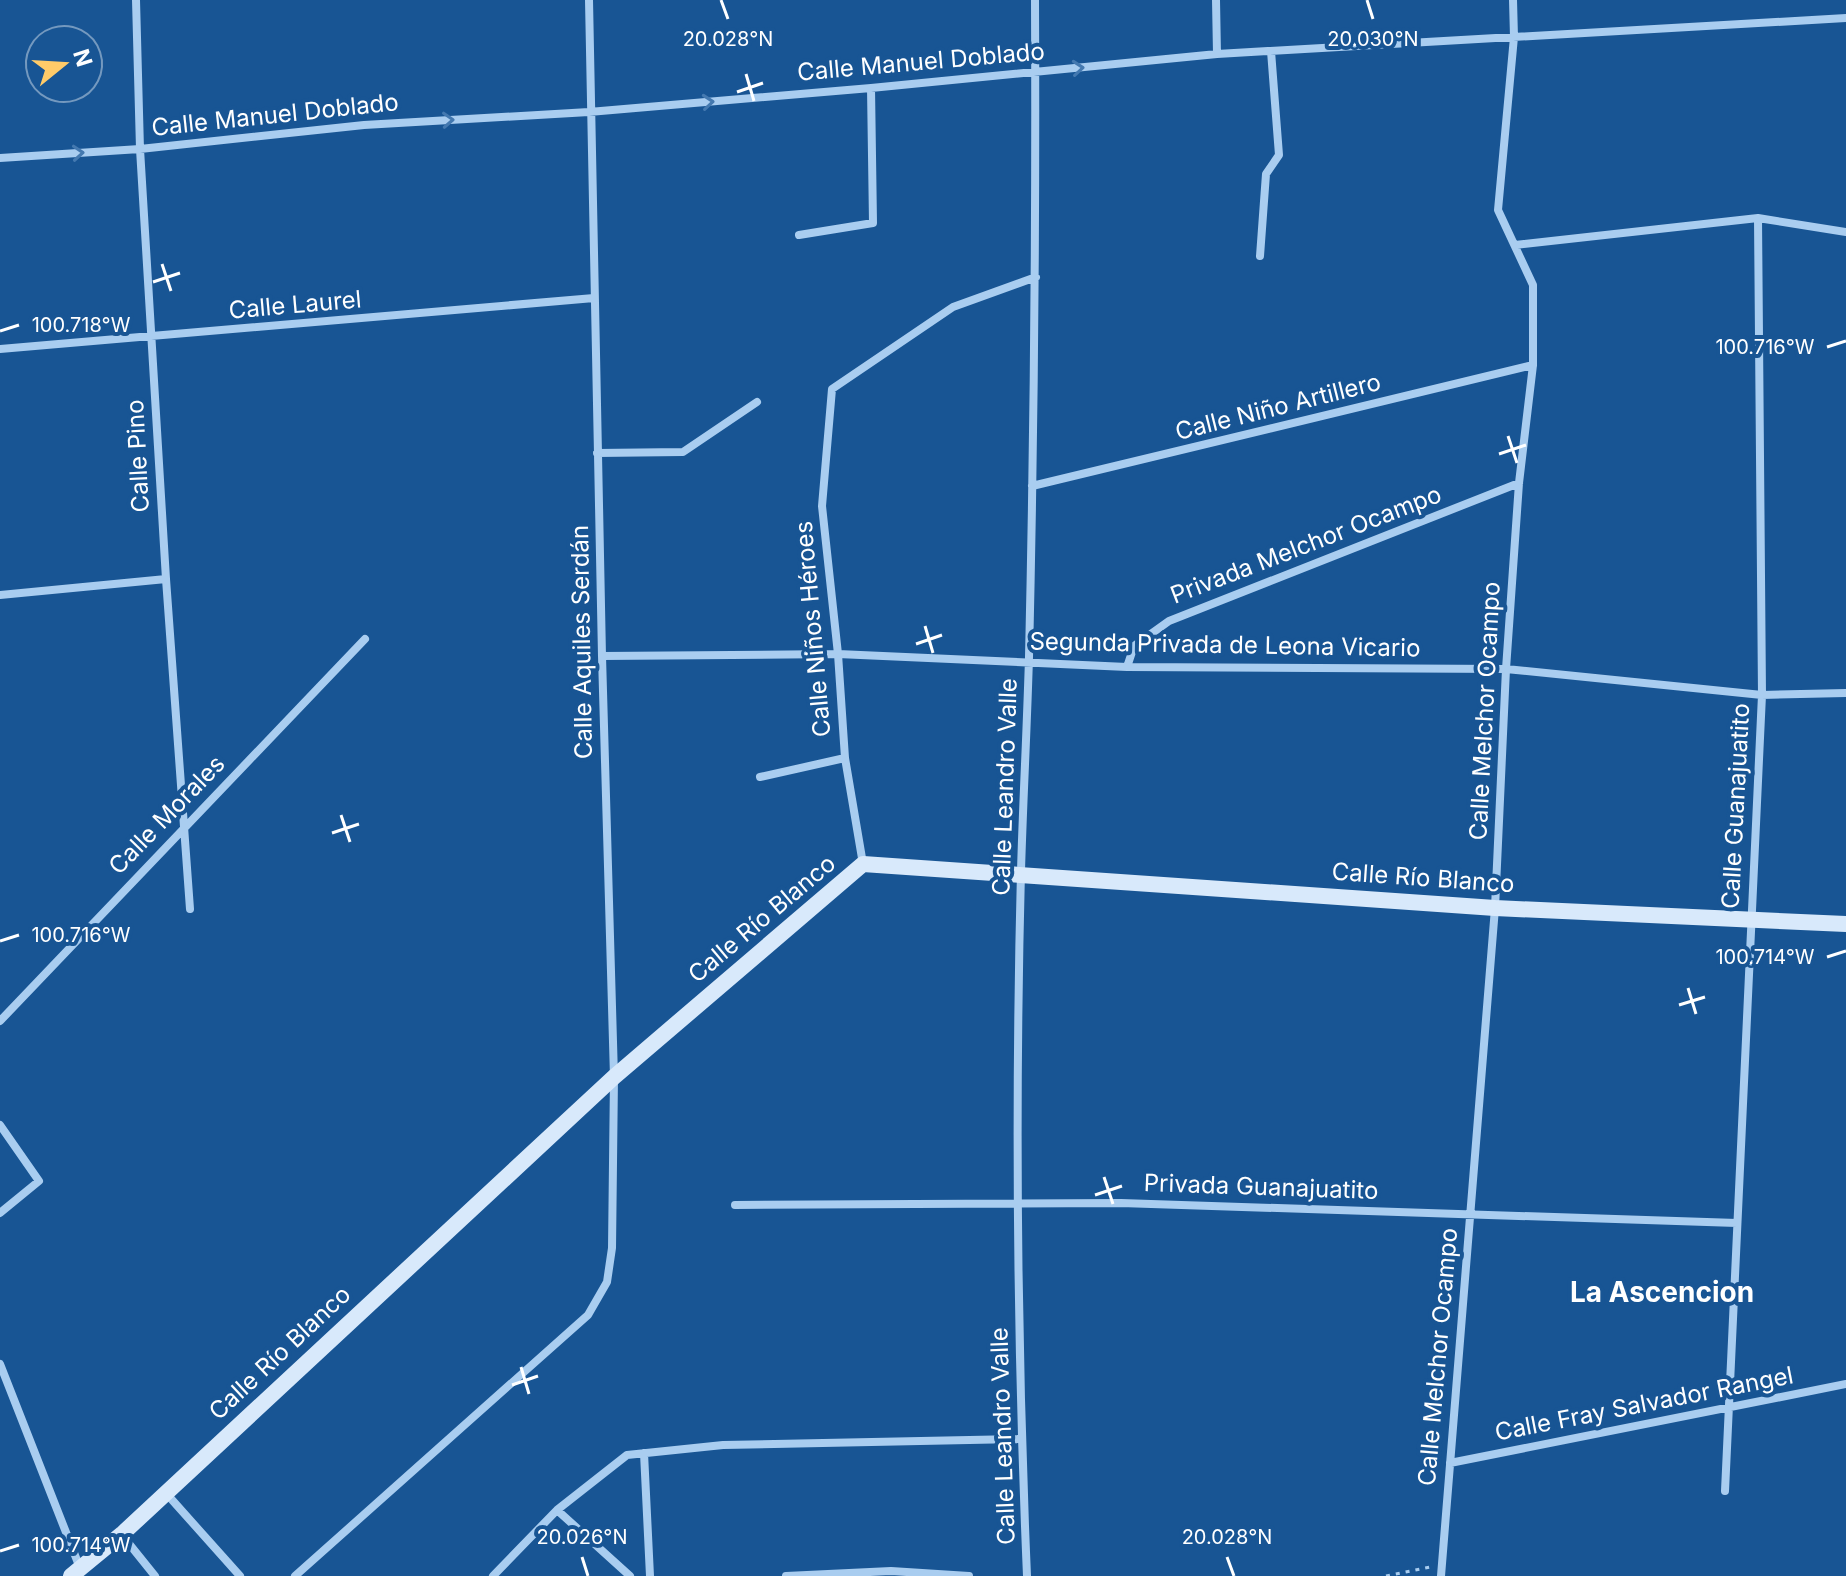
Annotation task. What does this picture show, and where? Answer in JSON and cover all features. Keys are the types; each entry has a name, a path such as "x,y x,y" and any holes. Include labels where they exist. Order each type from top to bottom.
{"street":[{"name":"Calle Pino","path":"136,0 140,149 151,338 182,828 190,909"},
{"name":"Calle Aquiles Serdán","path":"295,1576 588,1315 607,1282 612,1248 614,1077 589,112 589,0"},
{"name":"Calle Leandro Valle","path":"1027,1576 1021,1439 1018,1204 1021,874 1029,663 1036,277 1035,0"},
{"path":"1216,0 1217,54"},
{"name":"Calle Melchor Ocampo","path":"1441,1576 1495,908 1506,669 1519,483 1533,365 1533,285 1498,210 1514,37 1513,0"},
{"name":"Calle Manuel Doblado","path":"0,158 140,149 364,125 589,112 871,88 1217,54 1846,18"},
{"path":"1260,256 1266,174 1279,155 1271,51"},
{"path":"799,235 873,223 871,88"},
{"path":"1515,245 1758,218 1846,232"},
{"name":"Calle Guanajuatito","path":"1725,1491 1762,695 1758,218"},
{"name":"Calle Niños Héroes","path":"863,864 845,758 838,654 822,506 832,389 953,307 1036,277"},
{"name":"Calle Laurel","path":"0,349 594,298"},
{"name":"Calle Niño Artillero","path":"1032,486 1533,365"},
{"path":"597,453 683,452 757,402"},
{"name":"Privada Melchor Ocampo","path":"1127,667 1134,646 1169,621 1519,483"},
{"path":"0,595 166,579"},
{"name":"Calle Morales","path":"0,1021 365,639"},
{"name":"Segunda Privada de Leona Vicario","path":"602,656 838,654 1127,667 1506,669 1762,695 1846,693"},
{"path":"760,777 845,758"},
{"name":"Calle Río Blanco","path":"76,1572 122,1534 614,1077 863,864 1495,908 1846,924"},
{"path":"0,1125 39,1181 0,1213"},
{"name":"Privada Guanajuatito","path":"735,1205 1121,1203 1737,1223"},
{"path":"0,1365 76,1572"},
{"name":"Calle Fray Salvador Rangel","path":"1450,1463 1846,1384"},
{"path":"493,1576 557,1510 627,1455 723,1445 1021,1439"},
{"path":"644,1453 650,1576"},
{"path":"165,1492 240,1576"},
{"path":"557,1510 630,1576"},
{"path":"122,1534 155,1576"},
{"path":"786,1576 891,1571 969,1576"}],"path":[{"path":"1386,1576 1442,1564"}],"district":[{"name":"La Ascencion","path":"1662,1292"}]}
